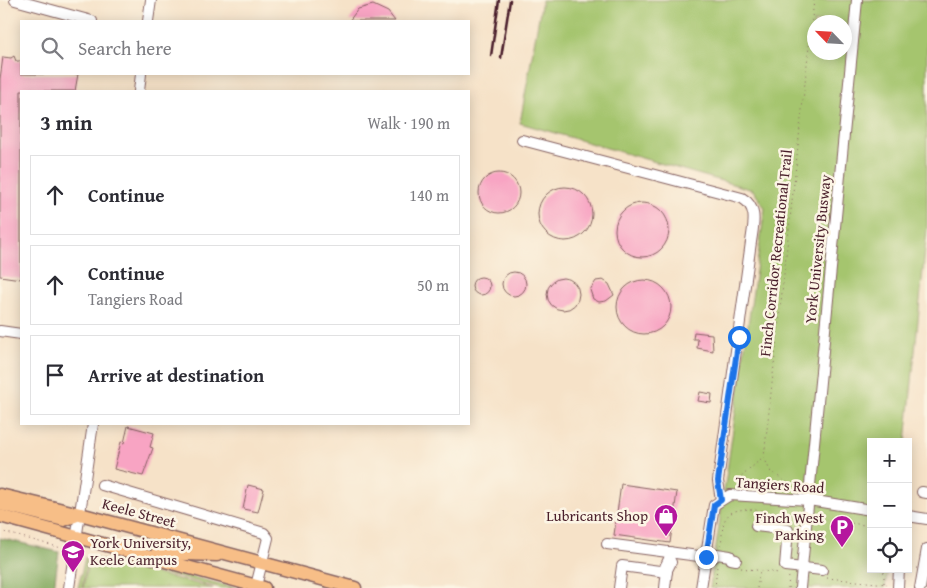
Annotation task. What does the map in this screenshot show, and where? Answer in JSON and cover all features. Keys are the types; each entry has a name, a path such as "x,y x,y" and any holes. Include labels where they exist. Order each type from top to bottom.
{"main road":[{"name":"Keele Street","path":"0,495 80,514 356,588"},
{"path":"0,504 64,520 80,514"},
{"path":"0,516 260,587"},
{"path":"77,536 91,536 156,553 235,555"}],"street":[{"path":"15,0 88,20"},
{"path":"148,20 151,0"},
{"name":"York University Busway","path":"800,588 857,0"},
{"path":"139,90 141,75"},
{"path":"522,140 742,198 752,206 754,213 750,252 718,481 721,500"},
{"path":"0,331 20,334"},
{"path":"69,588 93,425"},
{"path":"102,485 264,533 268,538 262,563 260,587"},
{"name":"Tangiers Road","path":"701,588 714,557 714,505 730,495 808,500 867,509"},
{"path":"912,517 927,519"},
{"path":"756,526 788,530 785,566 822,570"},
{"path":"607,544 669,556 714,557 716,561 728,562 733,559"},
{"path":"921,588 927,549"},
{"path":"665,588 667,571 665,567 669,556"},
{"path":"619,588 622,566 667,571"},
{"path":"898,588 899,573"},
{"path":"921,588 927,581"}],"path":[{"name":"Finch Corridor Recreational Trail","path":"764,457 814,0"},
{"path":"738,480 764,457 770,471 800,490"},
{"path":"714,588 714,557 724,521 730,512 740,508 796,516 797,510"},
{"path":"821,519 867,525"},
{"path":"0,531 65,549"},
{"path":"757,588 760,571"},
{"path":"884,573 884,588"},
{"path":"788,588 789,575"}],"green space":[{"path":"542,0 927,0 927,230 906,438 867,438 867,573 887,573 885,588 710,588 765,208 753,190 520,123"},
{"path":"0,538 59,552 54,588 0,588"},
{"path":"85,557 87,559 82,588 78,588"},
{"path":"90,557 213,588 83,588"},
{"path":"112,557 237,588 221,588 116,561"}],"building":[{"path":"373,5 388,12 394,20 350,20 358,9"},
{"path":"14,56 16,61 20,61 20,75 78,75 75,90 20,90 20,279 0,276 0,79 3,57 11,58"},
{"path":"499,173 510,176 516,182 519,193 516,204 510,210 499,213 488,210 482,204 479,193 482,182 488,176"},
{"path":"560,187 570,187 580,191 588,199 592,214 588,229 580,237 570,241 560,241 550,237 542,229 538,219 538,209 542,199 550,191"},
{"path":"637,203 647,203 657,207 665,215 669,230 665,245 657,253 647,257 637,257 627,253 619,245 615,235 615,225 619,215 627,207"},
{"path":"514,272 519,273 525,279 525,289 519,295 514,296 509,295 503,289 502,284 503,279 509,273"},
{"path":"481,277 487,280 490,286 487,292 481,295 475,292 472,286 475,280"},
{"path":"563,278 574,283 579,294 574,305 563,310 552,305 547,294 552,283"},
{"path":"603,280 609,284 614,295 606,301 599,302 593,299 590,290 596,281"},
{"path":"639,280 649,280 659,284 667,292 671,307 667,322 659,330 649,334 639,334 629,330 621,322 617,312 617,302 621,292 629,284"},
{"path":"694,332 712,334 713,351 697,348 698,339 693,339"},
{"path":"700,392 712,394 711,403 698,401"},
{"path":"128,426 154,433 150,447 153,448 143,476 114,469 121,442 124,443"},
{"path":"621,484 677,492 670,543 614,535"},
{"path":"248,485 264,489 258,512 243,509"}],"railway":[{"path":"491,56 499,0"},
{"path":"501,58 510,0"}],"place":[{"name":"Lubricants Shop","path":"666,537"},
{"name":"Finch West Parking","path":"842,548"},
{"name":"York University, Keele Campus","path":"73,573"}],"route":[{"path":"706,557 714,505 721,500 718,481 739,337"}]}
